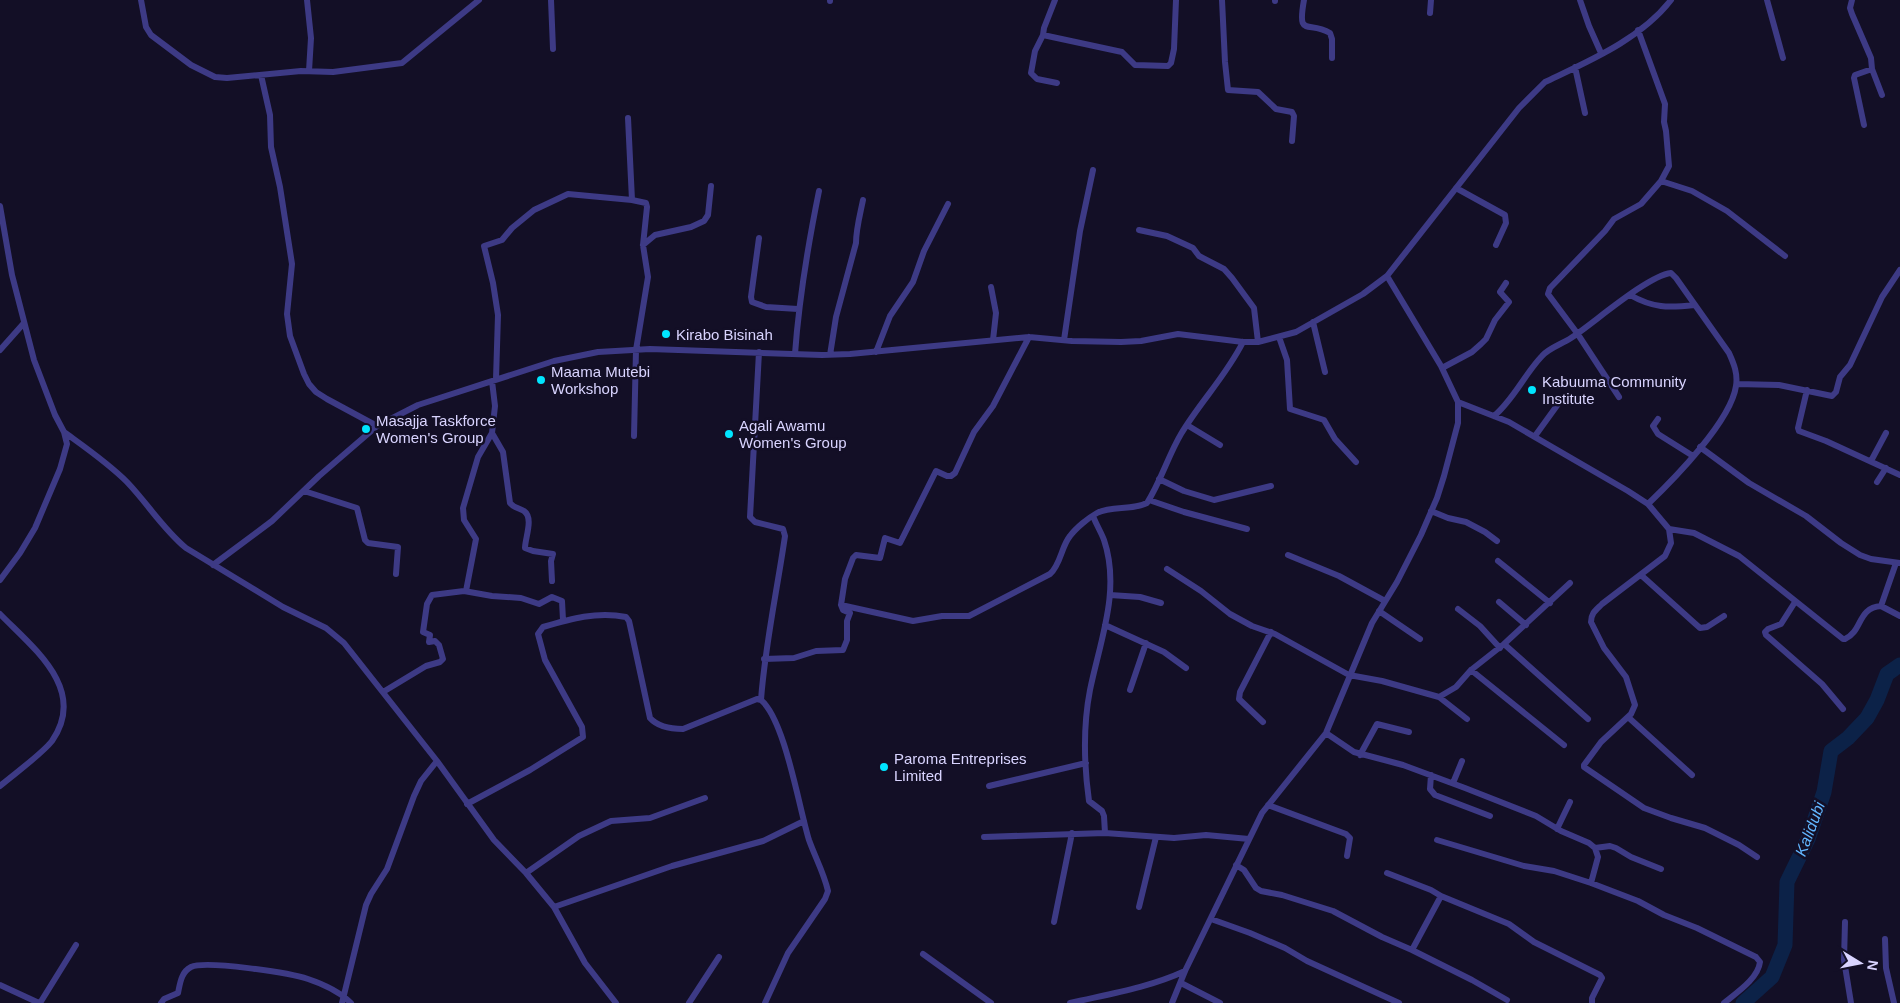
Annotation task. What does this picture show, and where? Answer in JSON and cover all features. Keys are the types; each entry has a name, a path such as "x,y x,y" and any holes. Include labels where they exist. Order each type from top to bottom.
{"street":[{"path":"141,0 146,27 151,35 190,65 215,76 227,78 275,72 333,72 402,63 479,0"},
{"path":"307,0 311,38 309,71"},
{"path":"551,0 553,49"},
{"path":"1054,0 1043,35 1035,51 1031,73 1037,79 1057,83"},
{"path":"1043,35 1122,52 1136,65 1168,66 1172,63 1174,49 1176,0"},
{"path":"1222,0 1228,90 1258,92 1276,108 1292,112 1294,116 1292,141"},
{"path":"1304,0 1300,19 1310,28 1330,33 1332,39 1332,58"},
{"path":"1430,13 1431,0"},
{"path":"1580,0 1601,53"},
{"path":"214,565 255,535 377,426 418,405 576,356 598,352 636,350 830,355 1029,337 1121,342 1141,341 1178,334 1258,342 1296,332 1362,294 1387,276 1414,245 1519,108 1545,82 1601,53 1638,30 1650,22 1671,0"},
{"path":"1767,0 1783,58"},
{"path":"1852,0 1850,8 1871,58 1872,69 1882,95"},
{"path":"1619,396 1577,333 1549,297 1548,292 1605,231 1610,222 1641,204 1661,182 1669,162 1664,122 1665,104 1638,30"},
{"path":"1575,67 1585,113"},
{"path":"1864,125 1854,78 1855,75 1872,69"},
{"path":"261,75 270,115 271,147 291,248 292,264 287,314 290,336 304,374 313,388 327,399 377,426"},
{"path":"628,118 632,200"},
{"path":"1064,340 1080,231 1093,170"},
{"path":"1661,182 1692,191 1727,211 1785,256"},
{"path":"643,245 654,235 692,227 704,221 708,215 711,186"},
{"path":"1456,188 1505,215 1506,223 1496,245"},
{"path":"794,354 798,308 819,191"},
{"path":"466,591 476,539 464,520 463,508 478,457 492,433 495,406 494,380 498,315 494,283 484,246 502,240 512,228 534,210 561,196 576,194 632,200 647,205 643,245 648,277 636,350 634,436"},
{"path":"830,355 836,317 856,243 855,236 859,228 864,200"},
{"path":"876,352 890,316 913,282 924,251 948,204"},
{"path":"0,206 12,275 24,323 45,390 64,432 67,444 66,452 35,528 20,553 0,580"},
{"path":"1139,230 1167,236 1192,248 1199,256 1224,270 1254,308 1258,342"},
{"path":"758,238 752,302 766,307 798,308"},
{"path":"1737,384 1780,385 1832,396 1840,377 1850,365 1882,297 1900,270"},
{"path":"1494,416 1508,402 1546,352 1577,333 1630,295 1663,275 1671,273 1729,353 1735,366 1737,384 1727,412 1700,448 1648,504"},
{"path":"1172,1003 1185,971 1262,812 1326,733 1372,623 1405,566 1431,511 1444,476 1458,423 1458,402 1442,368 1387,276"},
{"path":"1442,368 1472,352 1486,339 1495,320 1509,302 1500,292 1506,282"},
{"path":"990,286 996,313 993,340"},
{"path":"1630,295 1640,301 1662,308 1694,305"},
{"path":"1314,322 1325,372"},
{"path":"0,350 24,323"},
{"path":"764,659 794,658 820,651 842,650 847,640 847,621 850,613 843,610 841,605 846,579 853,558 856,555 880,558 885,538 900,543 936,471 947,476 952,476 955,473 974,432 993,406 1029,337"},
{"path":"1279,337 1287,360 1290,409 1324,420 1335,439 1356,462"},
{"path":"841,605 914,621 942,616 969,616 1050,574 1055,568 1070,536 1093,516 1104,511 1140,506 1149,500 1170,454 1187,425 1228,369 1243,342"},
{"path":"759,352 750,517 755,522 783,529 785,532 771,627 764,659 760,700"},
{"path":"1807,390 1798,428 1799,431 1826,441 1900,475"},
{"path":"1535,436 1562,400"},
{"path":"1458,402 1509,422 1648,504 1669,529 1671,543 1664,556 1602,604 1591,617 1591,622 1604,648 1626,677 1635,704 1628,717 1602,742 1584,765 1586,769 1644,808 1704,828 1739,845 1756,857"},
{"path":"1658,420 1654,426 1658,434 1693,456"},
{"path":"1187,425 1220,445"},
{"path":"64,432 101,459 128,483 173,537 186,548 283,607 326,628 337,636 352,652 437,761 494,840 526,873 554,907 585,963 616,1003"},
{"path":"492,433 503,452 510,503 514,508 525,512 529,518 525,548 553,554 551,561 552,581"},
{"path":"1871,461 1886,433"},
{"path":"1700,448 1749,483 1806,516 1860,555 1871,559 1898,563 1881,606"},
{"path":"1877,482 1886,468"},
{"path":"1159,479 1184,491 1214,500 1271,486"},
{"path":"304,492 351,504 357,508 365,540 368,543 398,547 396,574"},
{"path":"1149,500 1184,512 1247,528"},
{"path":"1431,511 1448,518 1466,522 1497,541"},
{"path":"1093,516 1104,540 1111,576 1105,625 1090,692 1086,730 1086,763 1089,801 1102,812 1105,833"},
{"path":"1669,529 1690,531 1739,556 1795,602 1845,639 1851,636 1868,609 1881,606 1900,616"},
{"path":"1288,555 1339,576 1385,601"},
{"path":"1498,562 1550,602"},
{"path":"1167,570 1201,591 1230,614 1252,626 1270,632 1349,676 1382,681 1438,697 1467,719"},
{"path":"1641,575 1700,628 1707,627 1724,616"},
{"path":"1438,697 1456,687 1471,670 1502,646 1570,584"},
{"path":"383,692 426,666 440,662 443,659 439,646 435,641 430,642 430,635 423,632 428,600 434,594 466,591 492,596 521,598 539,604 552,597 562,601 564,620"},
{"path":"1110,595 1140,597 1162,603"},
{"path":"1499,602 1526,625"},
{"path":"1795,602 1781,624 1768,629 1765,632 1766,635 1822,684 1843,709"},
{"path":"1458,609 1588,719"},
{"path":"1379,611 1420,639"},
{"path":"0,614 55,674 62,690 65,707 60,724 51,742 0,786"},
{"path":"467,804 530,770 583,737 582,728 542,653 538,634 543,627 564,620 592,615 626,617 632,630 650,718 672,729 683,729 757,699 766,704 782,742 809,840 827,886 827,895 788,952 765,1003"},
{"path":"1105,625 1164,652 1186,668"},
{"path":"1263,722 1239,699 1240,692 1270,632"},
{"path":"1130,690 1146,643"},
{"path":"1471,670 1564,745"},
{"path":"1628,717 1692,774"},
{"path":"1360,755 1377,724 1409,732"},
{"path":"1326,733 1344,747 1360,755 1394,762 1453,783 1536,816 1558,829 1584,840 1595,848 1598,857 1591,883"},
{"path":"342,1003 366,905 387,869 421,781 437,761"},
{"path":"1453,783 1462,761"},
{"path":"989,786 1086,763"},
{"path":"1431,775 1430,790 1435,795 1490,816"},
{"path":"526,873 579,836 611,821 650,818 705,798"},
{"path":"1558,829 1570,802"},
{"path":"1268,805 1346,834 1350,838 1347,856"},
{"path":"554,907 580,896 626,883 672,866 763,841 804,821"},
{"path":"1054,922 1072,833"},
{"path":"984,837 1105,833 1183,838 1206,835 1249,838"},
{"path":"1139,907 1156,837"},
{"path":"1437,840 1524,866 1554,872 1591,883 1697,928 1756,957 1760,962 1759,967 1724,1003"},
{"path":"1595,848 1610,846 1661,869"},
{"path":"1236,866 1244,870 1256,888 1261,891 1282,895 1333,911 1507,1000"},
{"path":"1386,873 1431,890 1441,896 1509,924 1534,942 1600,975 1602,978 1592,998 1592,1003"},
{"path":"1412,950 1441,896"},
{"path":"1211,919 1286,948 1307,960 1399,1003"},
{"path":"1845,922 1844,960 1851,1003"},
{"path":"1884,939 1886,968 1894,1003"},
{"path":"0,985 40,1003 76,945"},
{"path":"923,954 991,1003"},
{"path":"689,1003 719,957"},
{"path":"161,1003 164,999 178,993 182,976 186,971 191,967 209,964 306,978 343,995 351,1003"},
{"path":"1070,1003 1156,984 1185,971"},
{"path":"1181,983 1220,1003"}],"waterway":[{"name":"Kalidubi","path":"1743,1003 1772,977 1785,945 1787,882 1808,839 1824,792 1831,751 1848,738 1867,718 1877,700 1887,674 1900,665"}],"place":[{"name":"Kirabo Bisinah","path":"666,334"},
{"name":"Maama Mutebi Workshop","path":"541,380"},
{"name":"Kabuuma Community Institute","path":"1532,390"},
{"name":"Masajja Taskforce Women's Group","path":"366,429"},
{"name":"Agali Awamu Women's Group","path":"729,434"},
{"name":"Paroma Entreprises Limited","path":"884,767"}]}
